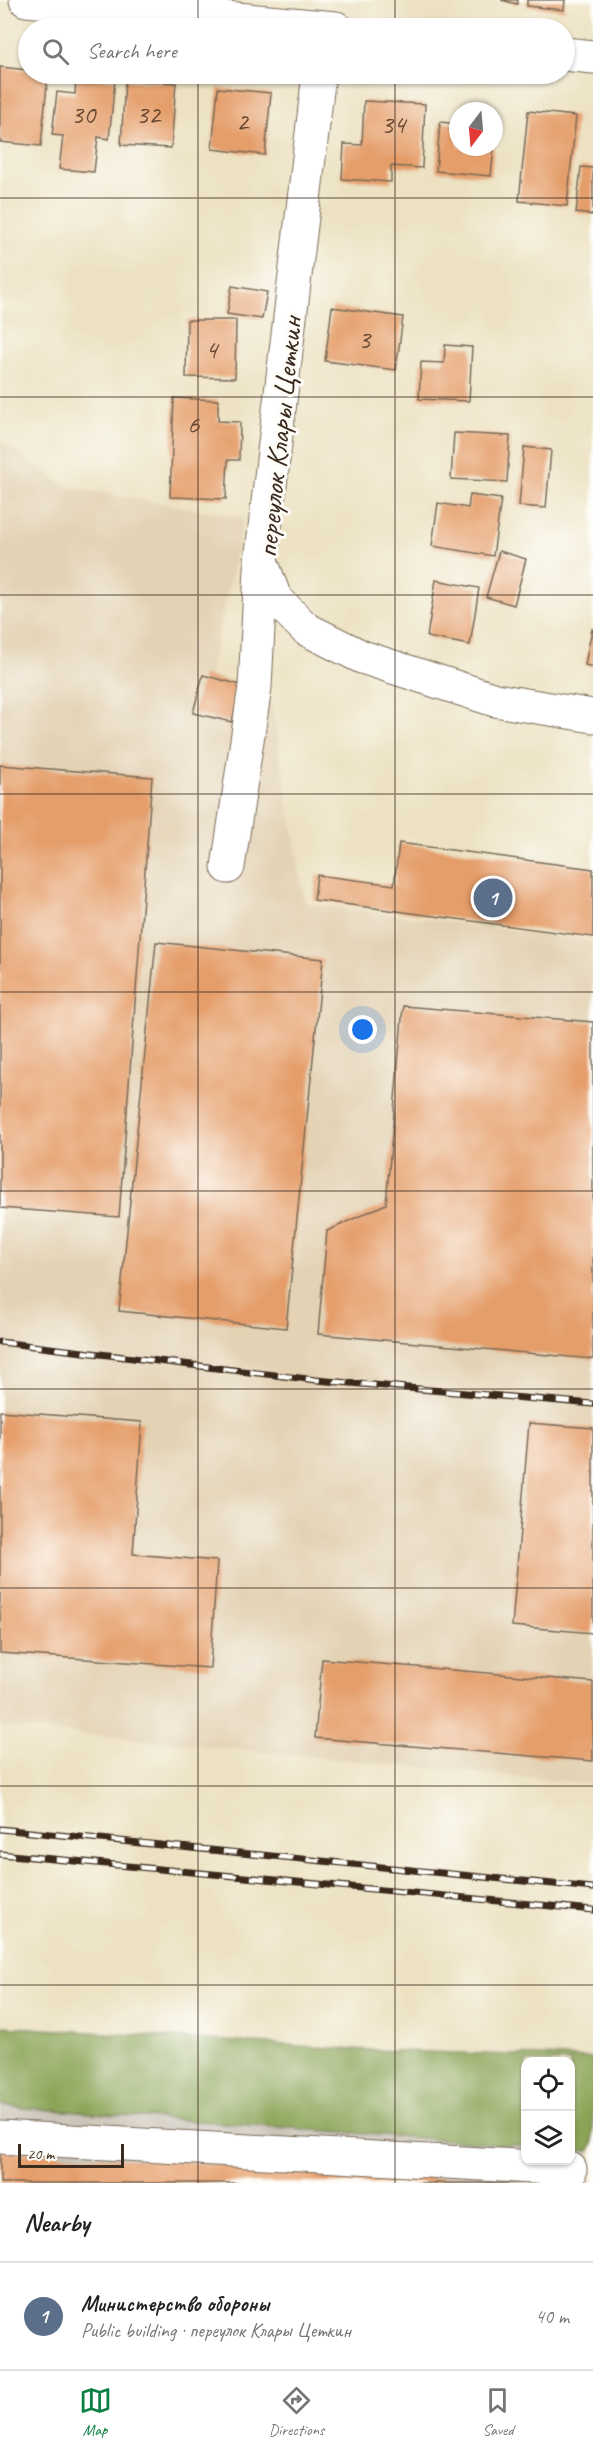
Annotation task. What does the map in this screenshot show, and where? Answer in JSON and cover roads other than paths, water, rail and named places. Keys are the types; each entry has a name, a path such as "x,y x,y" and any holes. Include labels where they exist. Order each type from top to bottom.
{"street":[{"path":"26,0 220,18"},
{"path":"575,55 593,57"},
{"name":"переулок Клары Цеткин","path":"318,84 261,561 276,598 306,629 363,657 495,700 593,716"},
{"path":"228,867 255,687 261,561"},
{"path":"0,2137 570,2169 568,2183"}],"railway":[{"path":"0,1342 316,1380 593,1404"},
{"path":"0,1829 593,1888"},
{"path":"0,1854 593,1910"}],"place":[{"name":"Министерство обороны","path":"493,898"}]}
